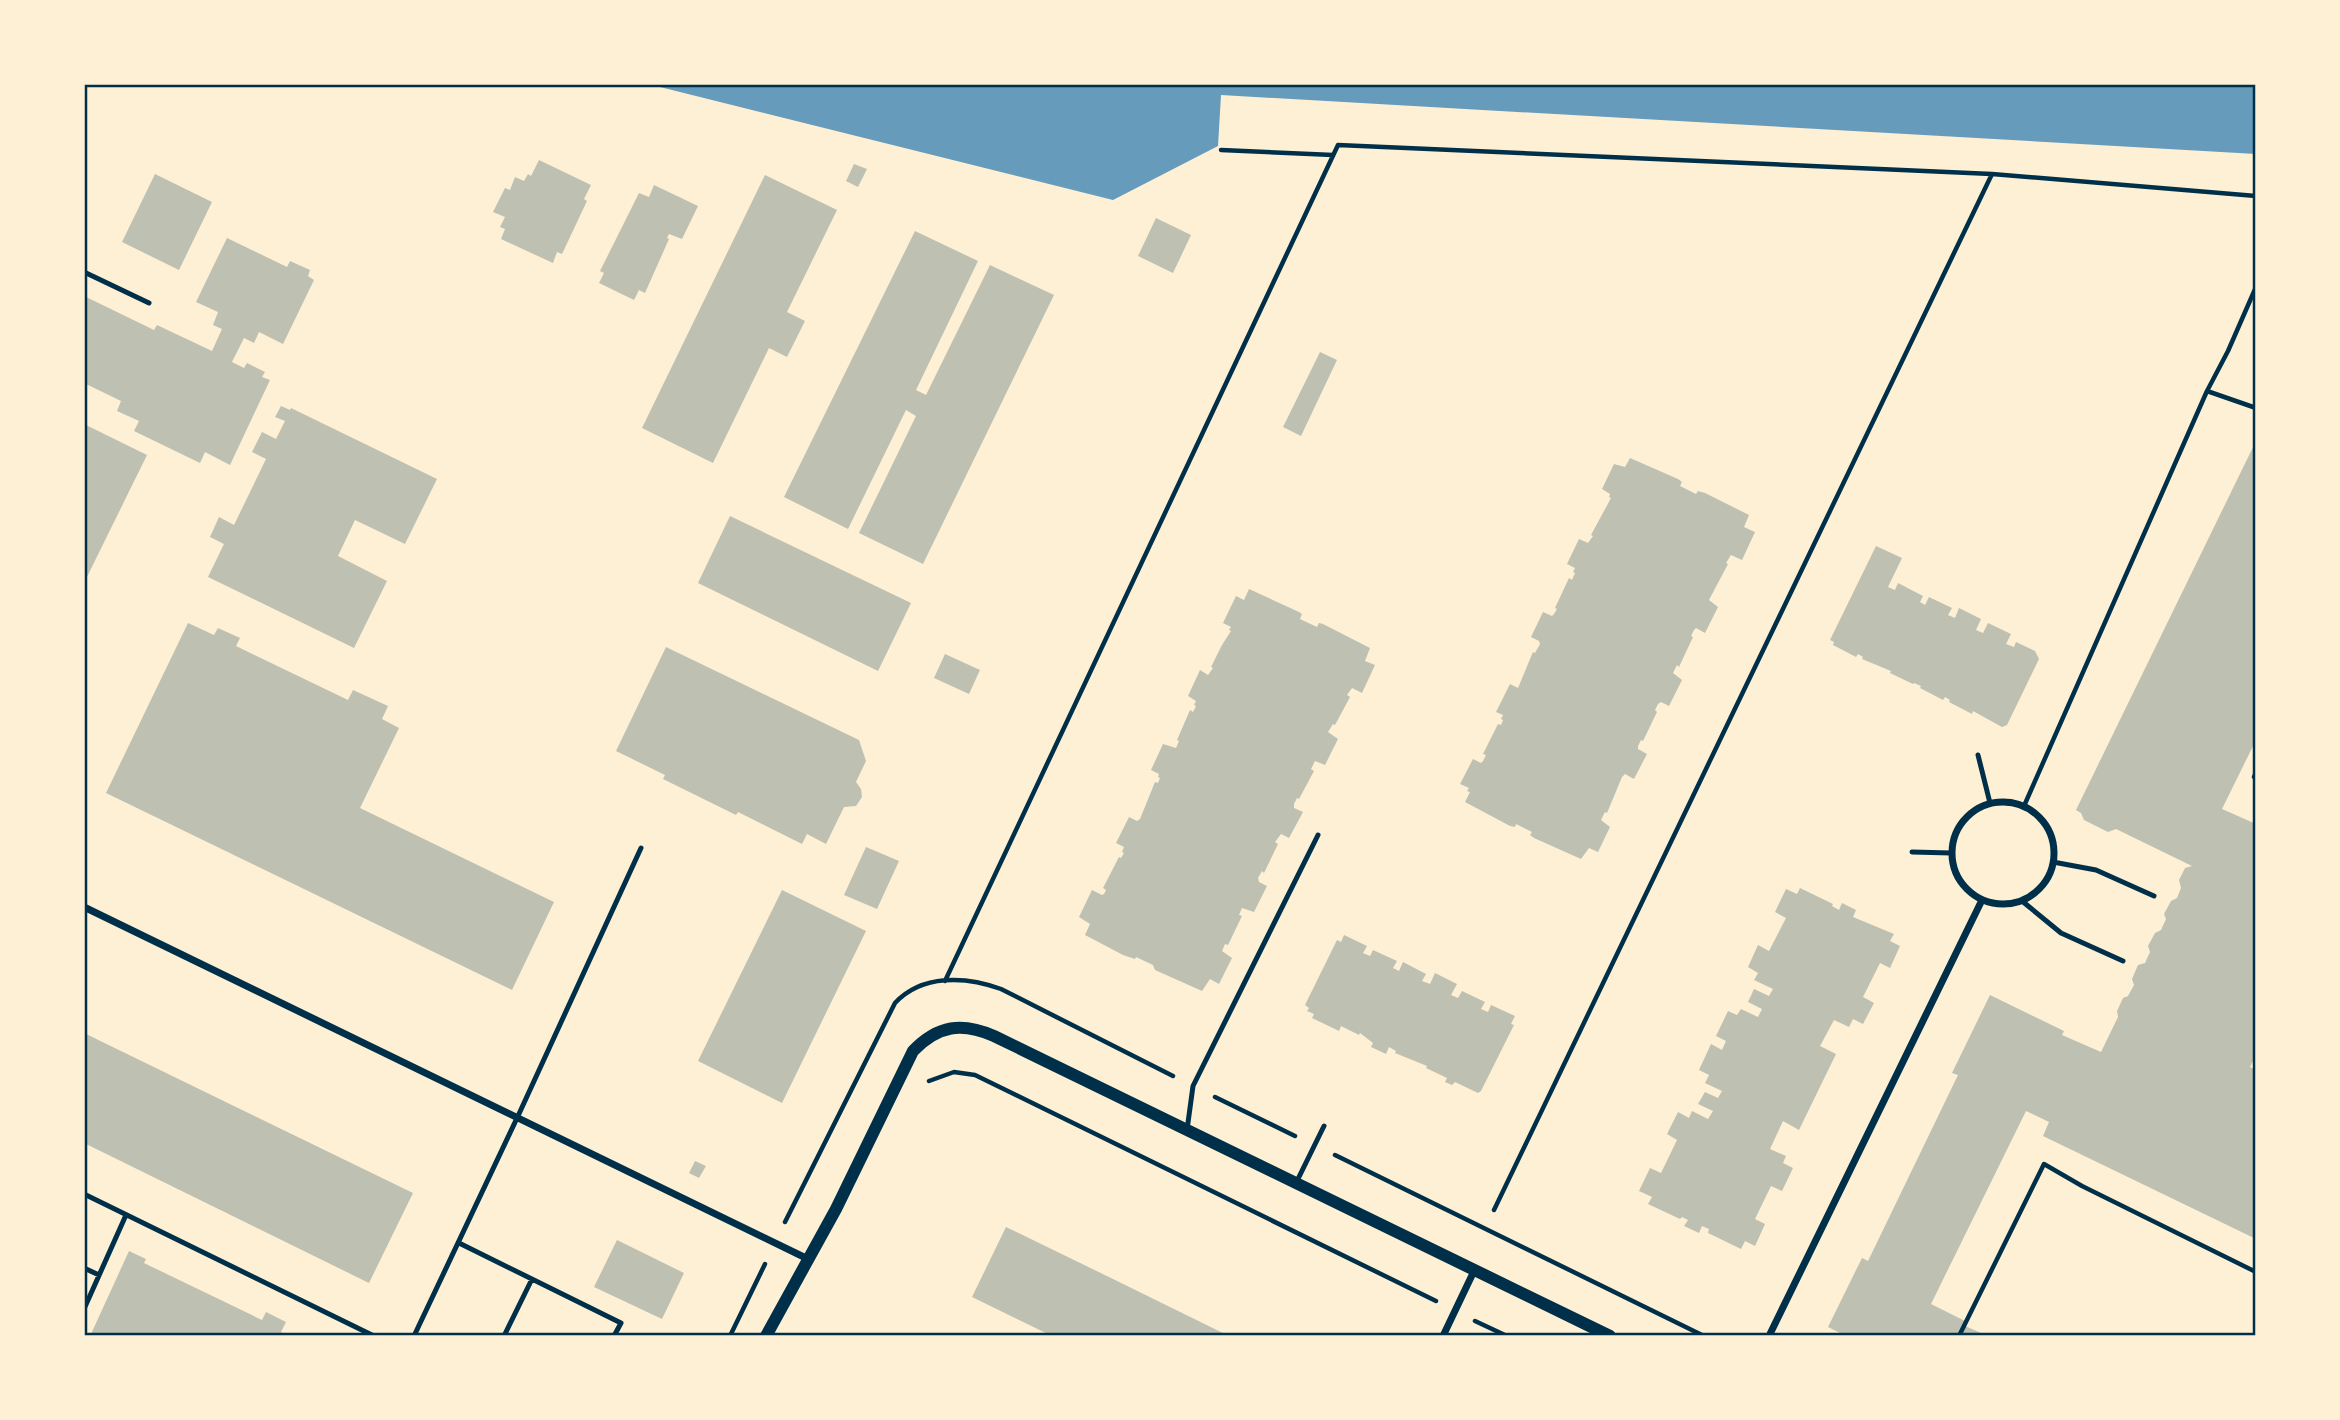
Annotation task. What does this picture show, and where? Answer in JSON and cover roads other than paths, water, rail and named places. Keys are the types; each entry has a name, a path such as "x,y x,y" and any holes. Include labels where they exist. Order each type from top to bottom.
{"street":[{"path":"2007,802 2024,806 2038,816 2048,829 2054,845 2048,878 2037,892 2022,901 1995,905 1982,900 1970,893 1954,868 1951,853 1962,822 1975,810 1990,803 2007,802"},
{"path":"1769,1336 1982,900"},
{"path":"84,907 808,1259"},
{"path":"766,1336 836,1209 913,1051 921,1043 950,1028 968,1027 994,1036 1610,1336"},
{"path":"1443,1336 1475,1271"}],"lane":[{"path":"84,272 149,303"},
{"path":"1978,755 1990,803"},
{"path":"1186,1130 1193,1086 1318,835"},
{"path":"414,1336 641,848"},
{"path":"1912,852 1951,853"},
{"path":"2053,862 2096,870 2154,896"},
{"path":"2022,901 2061,933 2123,961"},
{"path":"1296,1183 1324,1126"},
{"path":"84,1194 374,1336"},
{"path":"84,1309 126,1215"},
{"path":"458,1243 621,1323 614,1336"},
{"path":"84,1268 99,1275"},
{"path":"503,1336 532,1279"}],"water":[{"path":"648,84 2256,84 2256,154 1221,95 1218,146 1113,200"}]}
